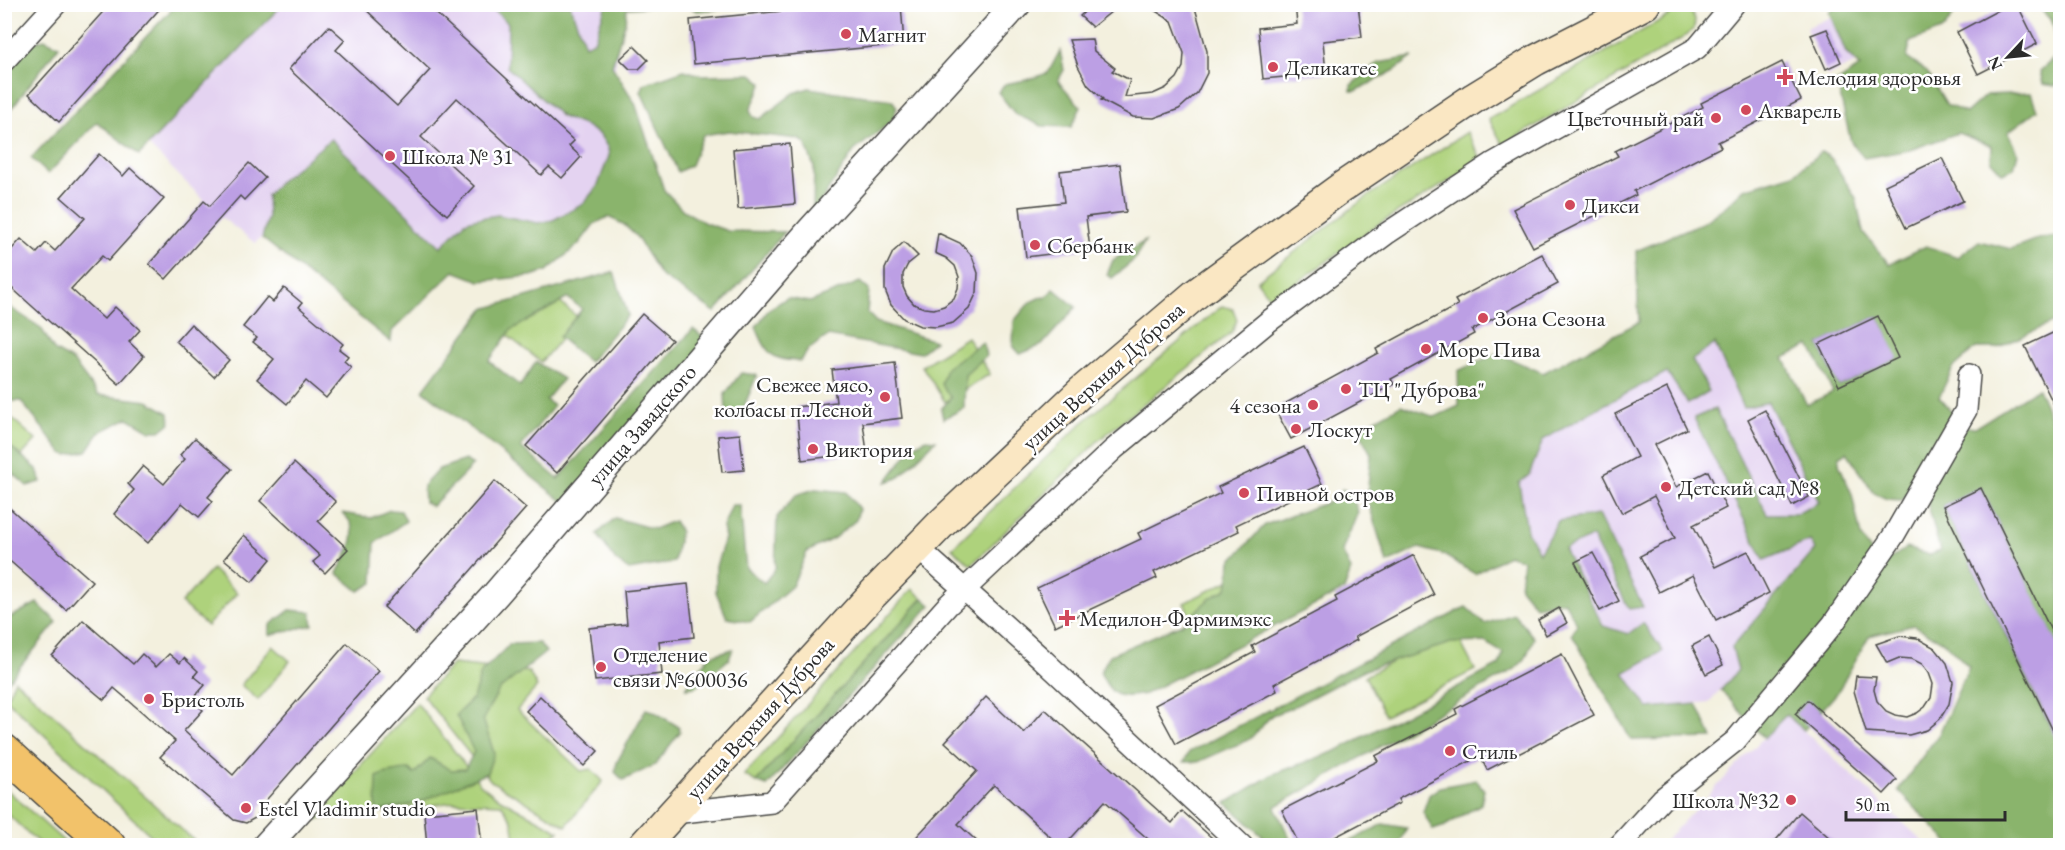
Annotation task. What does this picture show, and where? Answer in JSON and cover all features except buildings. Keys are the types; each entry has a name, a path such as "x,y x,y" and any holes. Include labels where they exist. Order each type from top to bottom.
{"main road":[{"name":"улица Верхняя Дуброва","path":"643,846 873,594 918,548 1082,391 1197,293 1342,187 1474,98 1536,60 1645,4"},
{"path":"4,751 109,846"}],"street":[{"path":"4,61 56,4"},
{"name":"улица Завадского","path":"266,846 496,594 827,212 1017,4"},
{"path":"674,813 772,802 964,589 1114,449 1269,321 1386,234 1492,164 1697,48 1734,4"},
{"path":"1619,846 1662,800 1735,741 1833,624 1900,525 1966,410 1969,375"},
{"path":"918,548 1040,657 1242,846"}],"shaded area":[{"name":"Школа № 31","path":"246,5 626,5 613,79 624,183 541,268 454,271 392,331 268,231 255,243 221,217 133,130"},
{"path":"1842,12 1863,60 1827,76 1806,28"},
{"name":"Детский сад №8","path":"1741,304 1854,537 1710,702 1624,711 1479,442"},
{"name":"Школа №32","path":"1786,714 1927,845 1660,846"}],"green space":[{"path":"176,5 282,5 139,155 97,122 48,174 31,158"},
{"path":"488,5 570,5 585,45 594,41 606,5 685,5 627,8 625,23 612,66 635,103 664,190 683,210 705,223 728,231 785,232 715,312 660,275 636,236 623,224 608,217 594,224 579,244 547,271 531,276 480,281 454,271 392,331 391,342 262,238 268,217 267,195 279,182 331,139 441,247 465,222 474,219 498,215 538,223 553,220 582,205 597,187 609,156 608,148 600,135 586,126 562,117 507,67 508,23"},
{"path":"685,5 771,5 697,11"},
{"path":"1836,5 1960,5 1944,29 1910,42 1907,58 1927,72 1947,105 1966,113 1986,95 2031,93 2037,110 2008,132 2018,152 2014,168 2002,173 1991,161 1992,146 1958,133 1910,150 1864,158 1851,142 1837,82 1860,67 1846,53 1829,12"},
{"path":"2036,5 2060,5 2060,53 2052,21"},
{"path":"1680,9 1690,11 1695,20 1694,29 1681,39 1503,145 1489,119"},
{"path":"44,39 59,46 5,117 5,75 31,43"},
{"path":"1060,51 1064,70 1058,81 1081,107 1071,127 1042,126 1015,114 998,92 1005,84 1048,73"},
{"path":"2060,53 2060,81 2055,86 2043,84 2040,71"},
{"path":"1413,57 1395,70 1356,91 1351,91 1351,85 1378,63"},
{"path":"684,70 701,75 752,74 763,83 750,110 753,117 760,119 794,93 809,88 892,100 897,107 892,121 854,151 813,213 814,167 805,143 798,139 729,131 703,135 691,165 678,172 641,92 644,84"},
{"path":"1467,132 1482,161 1377,225 1272,301 1257,281 1365,198"},
{"path":"1821,152 1831,158 1856,198 1863,232 1889,264 1926,246 1958,257 1979,241 2011,249 2037,239 2060,236 2060,321 1997,348 1976,348 1953,368 1939,397 1966,427 1976,427 2038,388 2060,441 2060,651 1981,488 1943,506 2060,747 2060,845 1951,845 1898,790 1939,734 1969,667 1944,642 1914,625 1869,636 1837,693 1804,730 1786,715 1764,738 1721,690 1738,670 1732,647 1815,550 1810,541 1764,560 1694,418 1715,409 1767,514 1797,514 1819,502 1768,402 1743,408 1715,344 1692,360 1709,391 1688,404 1667,372 1543,440 1529,475 1519,483 1527,531 1539,553 1558,521 1598,515 1643,607 1629,609 1592,537 1564,549 1603,626 1628,634 1643,623 1663,651 1624,673 1648,708 1697,704 1712,738 1631,740 1572,634 1577,624 1564,601 1535,606 1520,587 1523,560 1508,555 1475,574 1442,554 1419,548 1387,563 1367,498 1371,454 1358,429 1401,405 1435,417 1459,406 1458,371 1497,353 1543,373 1639,322 1636,251 1704,222 1744,189 1794,174","holes":["1878,316 1897,358 1839,386 1819,344","1810,345 1833,392 1807,405 1784,358","1847,452 1874,493 1887,499 1902,500 1921,477 1940,551 1930,555 1906,548 1884,563 1878,561 1861,537 1852,494 1839,464 1839,457"]},
{"path":"1145,241 1134,260 1112,278 1107,275 1113,260"},
{"path":"614,272 628,315 589,362 559,337 582,309 568,298 511,330 489,361 520,386 536,362 563,379 546,400 554,406 521,447 558,479 693,329 709,342 566,504 423,390 484,309"},
{"path":"860,282 869,290 867,312 876,322 935,341 920,353 828,336 808,350 801,361 776,357 767,350 756,327 769,309 787,298 810,302"},
{"path":"1054,289 1076,307 1042,345 1020,354 1013,346 1014,321 1030,302 1043,296 1045,298"},
{"path":"552,296 579,318 541,362 494,325"},
{"path":"5,304 41,328 54,350 73,361 98,395 148,401 169,413 170,423 160,431 150,431 128,418 100,432 87,451 67,455 62,453 21,401 5,401"},
{"path":"1222,306 1233,309 1237,320 1232,332 1098,441 971,565 952,548 1082,423"},
{"path":"967,337 990,374 945,402 922,366"},
{"path":"983,342 986,356 965,375 964,408 943,419 941,409 951,398 941,384 946,368"},
{"path":"741,373 757,375 741,414 726,412 725,394"},
{"path":"4,411 36,440 16,462 5,452"},
{"path":"926,439 936,440 898,478 886,482 912,447"},
{"path":"5,442 37,469 41,482 27,486 5,466"},
{"path":"465,460 473,465 432,506 424,502 423,486 439,469"},
{"path":"815,489 846,492 859,509 856,520 834,538 807,552 792,586 750,622 727,618 716,592 716,566 725,538 723,527 732,505 740,505 746,568 764,583 775,569 777,517 796,495"},
{"path":"1342,489 1351,493 1358,512 1342,551 1351,570 1344,590 1145,694 1122,696 1108,687 1100,672 1110,655 1182,624 1210,598 1227,589 1231,561 1265,525 1340,498"},
{"path":"390,510 401,511 406,521 375,543 373,583 359,591 337,573 349,550 353,534 349,520 342,513 371,518"},
{"path":"615,518 654,529 674,521 680,531 674,562 629,570 616,561 597,534"},
{"path":"212,569 237,593 207,626 181,603"},
{"path":"1232,579 1249,611 1200,636 1184,603"},
{"path":"912,589 923,598 756,782 744,775"},
{"path":"923,598 931,605 767,786 756,782"},
{"path":"37,603 57,622 5,685 5,612 11,617"},
{"path":"1466,607 1485,624 1514,614 1534,638 1525,659 1515,669 1275,807 1293,845 1272,845 1226,803 1273,774 1336,751 1499,665 1503,653 1485,642 1451,643 1362,671 1289,709 1272,715 1250,739 1198,762 1184,762 1189,752"},
{"path":"290,610 311,612 313,625 269,635 270,625"},
{"path":"1454,630 1475,670 1385,716 1365,676"},
{"path":"539,643 546,652 499,690 483,719 494,753 487,773 418,803 376,812 377,777 383,774 409,769 414,774 430,758 451,770 465,769 474,752 456,715 473,698 481,673 510,644"},
{"path":"273,646 290,661 258,700 241,685"},
{"path":"733,649 729,659 696,687 686,688 709,656"},
{"path":"453,664 529,672 537,687 517,710 581,771 591,769 603,781 566,826 491,781 423,696"},
{"path":"15,680 199,845 161,845 6,699"},
{"path":"417,703 480,784 495,796 559,831 543,845 516,845 512,820 501,804 454,802 311,820"},
{"path":"646,709 679,727 680,732 655,765 623,780 615,772 617,762"},
{"path":"1476,780 1484,790 1481,804 1445,826 1433,830 1423,812 1429,795 1440,787"},
{"path":"5,788 68,845 41,845 5,812"},
{"path":"1383,824 1407,828 1399,845 1343,845"}],"place":[{"name":"Магнит","path":"846,34"},
{"name":"Деликатес","path":"1273,67"},
{"name":"Мелодия здоровья","path":"1785,77"},
{"name":"Акварель","path":"1746,110"},
{"name":"Цветочный рай","path":"1716,118"},
{"name":"Школа № 31","path":"390,156"},
{"name":"Дикси","path":"1570,205"},
{"name":"Сбербанк","path":"1035,245"},
{"name":"Зона Сезона","path":"1483,318"},
{"name":"Море Пива","path":"1426,349"},
{"name":"ТЦ \"Дуброва\"","path":"1346,389"},
{"name":"Свежее мясо, колбасы п.Лесной","path":"885,397"},
{"name":"4 сезона","path":"1313,405"},
{"name":"Лоскут","path":"1296,429"},
{"name":"Виктория","path":"813,449"},
{"name":"Детский сад №8","path":"1666,487"},
{"name":"Пивной остров","path":"1244,493"},
{"name":"Медилон-Фармимэкс","path":"1067,618"},
{"name":"Отделение связи №600036","path":"601,667"},
{"name":"Бристоль","path":"149,699"},
{"name":"Стиль","path":"1450,751"},
{"name":"Школа №32","path":"1791,800"},
{"name":"Estel Vladimir studio","path":"246,808"}]}
